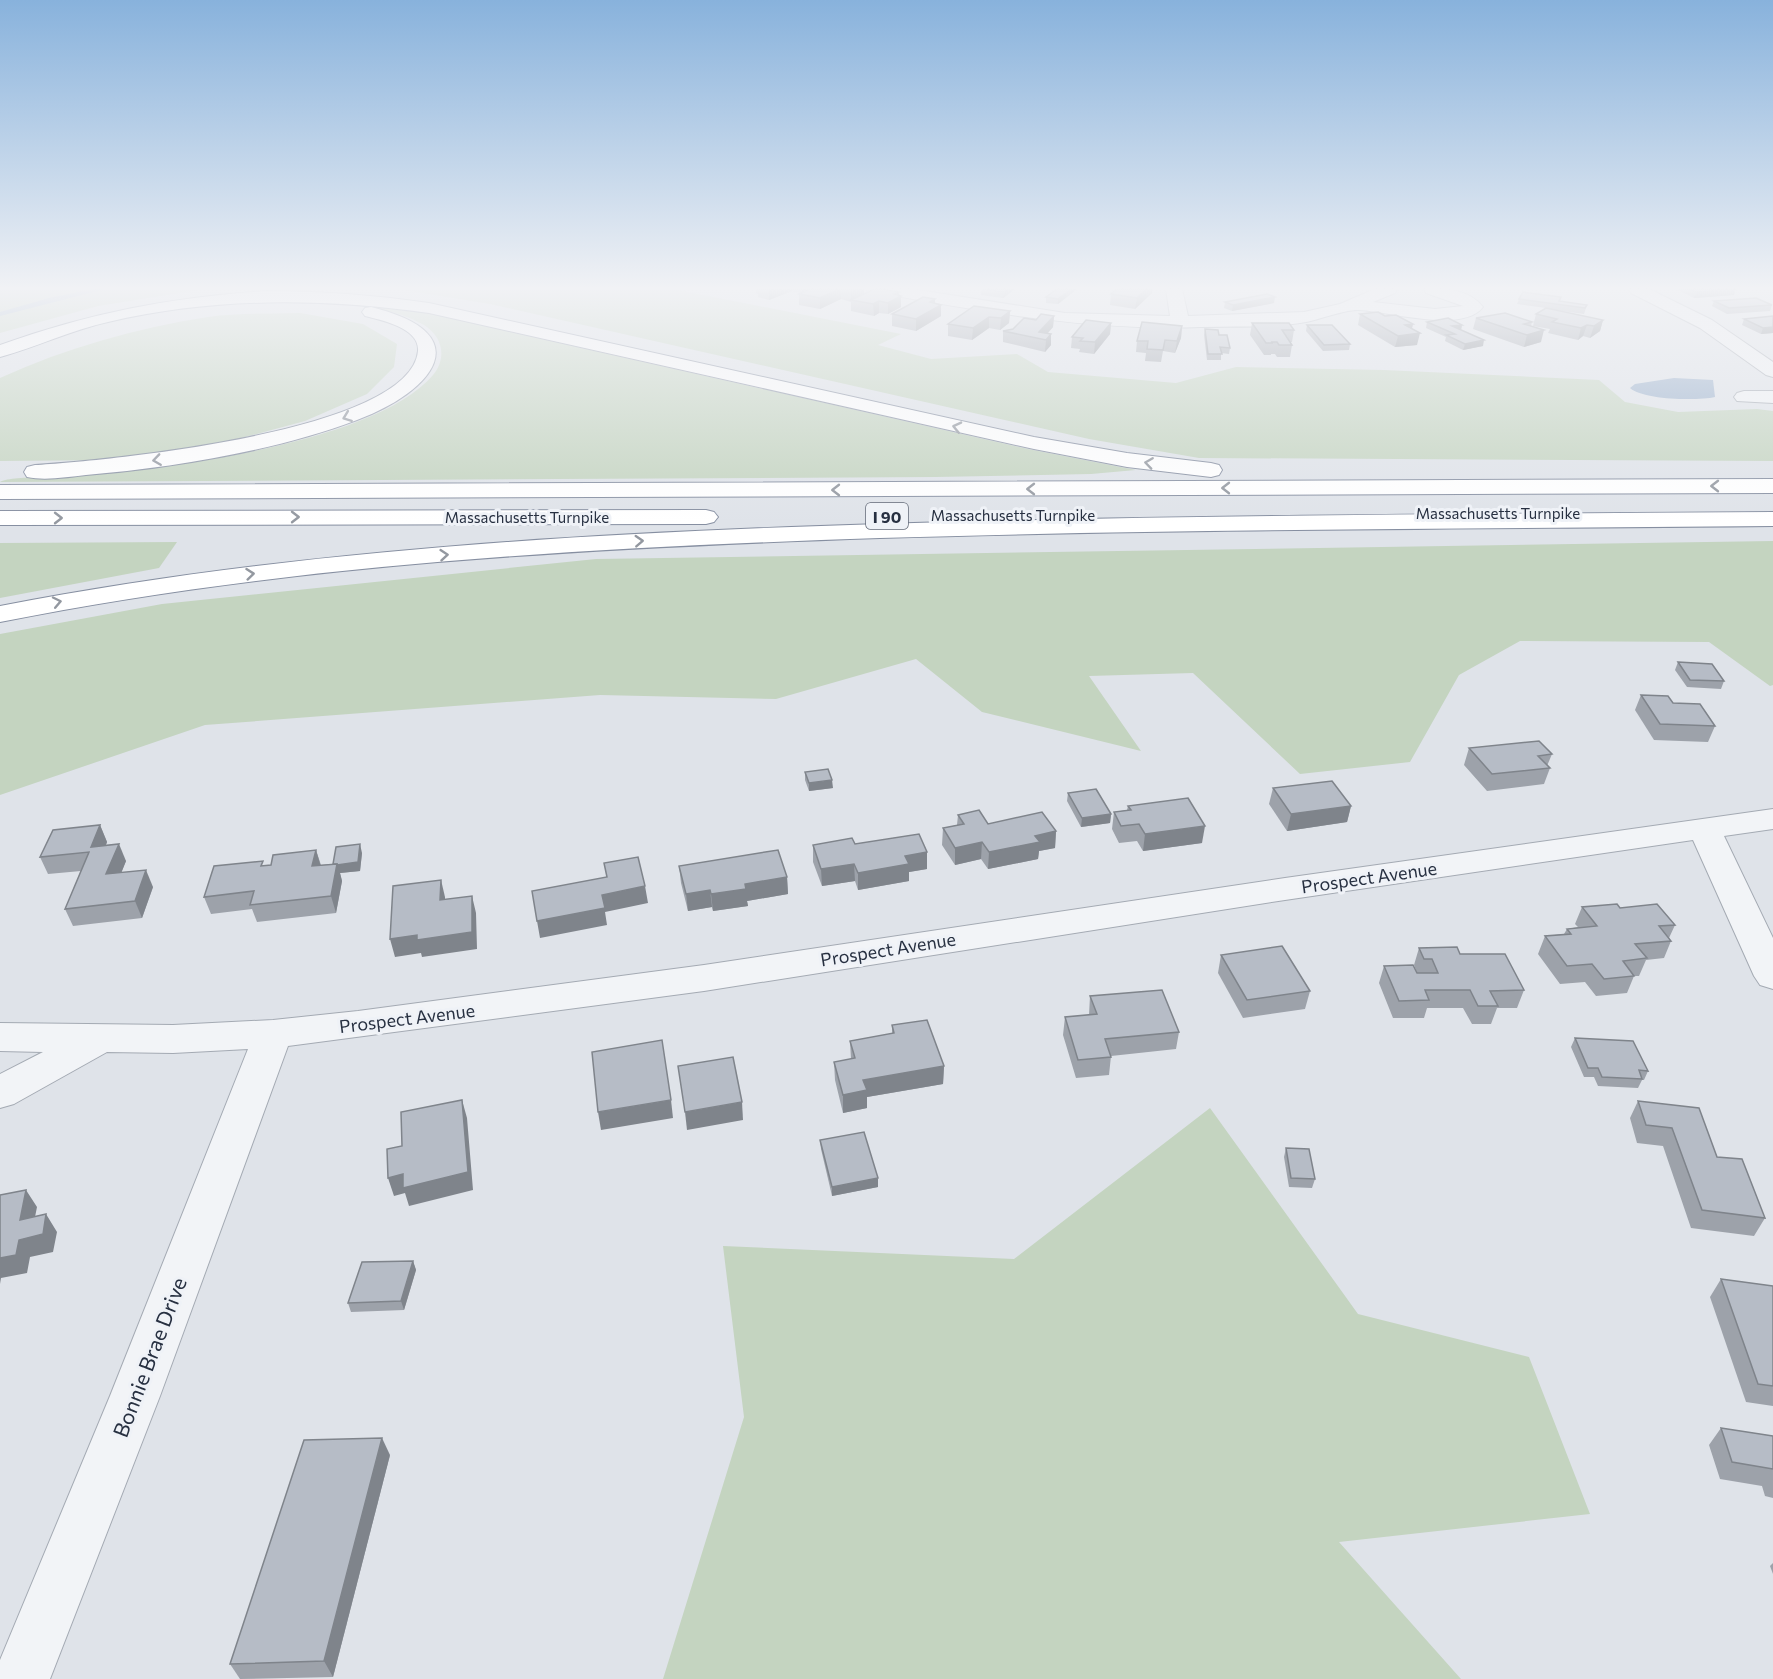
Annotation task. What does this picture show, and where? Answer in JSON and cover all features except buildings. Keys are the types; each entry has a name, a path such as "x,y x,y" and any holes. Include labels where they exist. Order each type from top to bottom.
{"highway":[{"path":"0,474 85,469 172,458 249,444 315,428 375,405 406,386 424,367"},
{"path":"694,367 969,429 1127,460 1176,467 1262,473 1668,486"},
{"name":"Massachusetts Turnpike","path":"0,492 1773,486"},
{"name":"Massachusetts Turnpike","path":"0,518 1773,512"},
{"path":"0,614 148,586 225,577 465,553 646,540 967,529 1773,519"}],"street":[{"path":"1744,397 1773,397"},
{"name":"Prospect Avenue","path":"0,1037 99,1039 273,1034 358,1025 704,978 1261,893 1773,819"},
{"path":"1704,829 1773,976"},
{"name":"Bonnie Brae Drive","path":"21,1679 135,1396 273,1034"},
{"path":"0,1093 99,1039"}],"green space":[{"path":"24,367 394,367 367,394 305,421 204,448 119,460 0,461 0,378"},
{"path":"668,367 1028,449 1136,470 1091,474 935,477 0,482 126,471 221,458 322,434 367,418 405,398 433,375 437,368"},
{"path":"771,367 1040,367 1048,372 1176,383 1235,367 1384,370 1599,380 1625,402 1678,412 1757,409 1773,411 1773,461 1199,458 1089,439"},
{"path":"1773,541 1773,685 1770,686 1709,642 1520,641 1459,675 1410,762 1300,774 1193,673 1089,676 1141,751 982,712 916,659 776,699 600,695 205,725 0,795 0,634 162,604 596,559"},
{"path":"177,542 159,568 0,598 0,543"},
{"path":"1210,1108 1358,1314 1529,1357 1590,1514 1339,1542 1461,1679 663,1679 744,1417 723,1246 1014,1259"}],"water":[{"path":"1674,378 1713,380 1715,397 1684,399 1658,397 1630,388 1635,384"}]}
